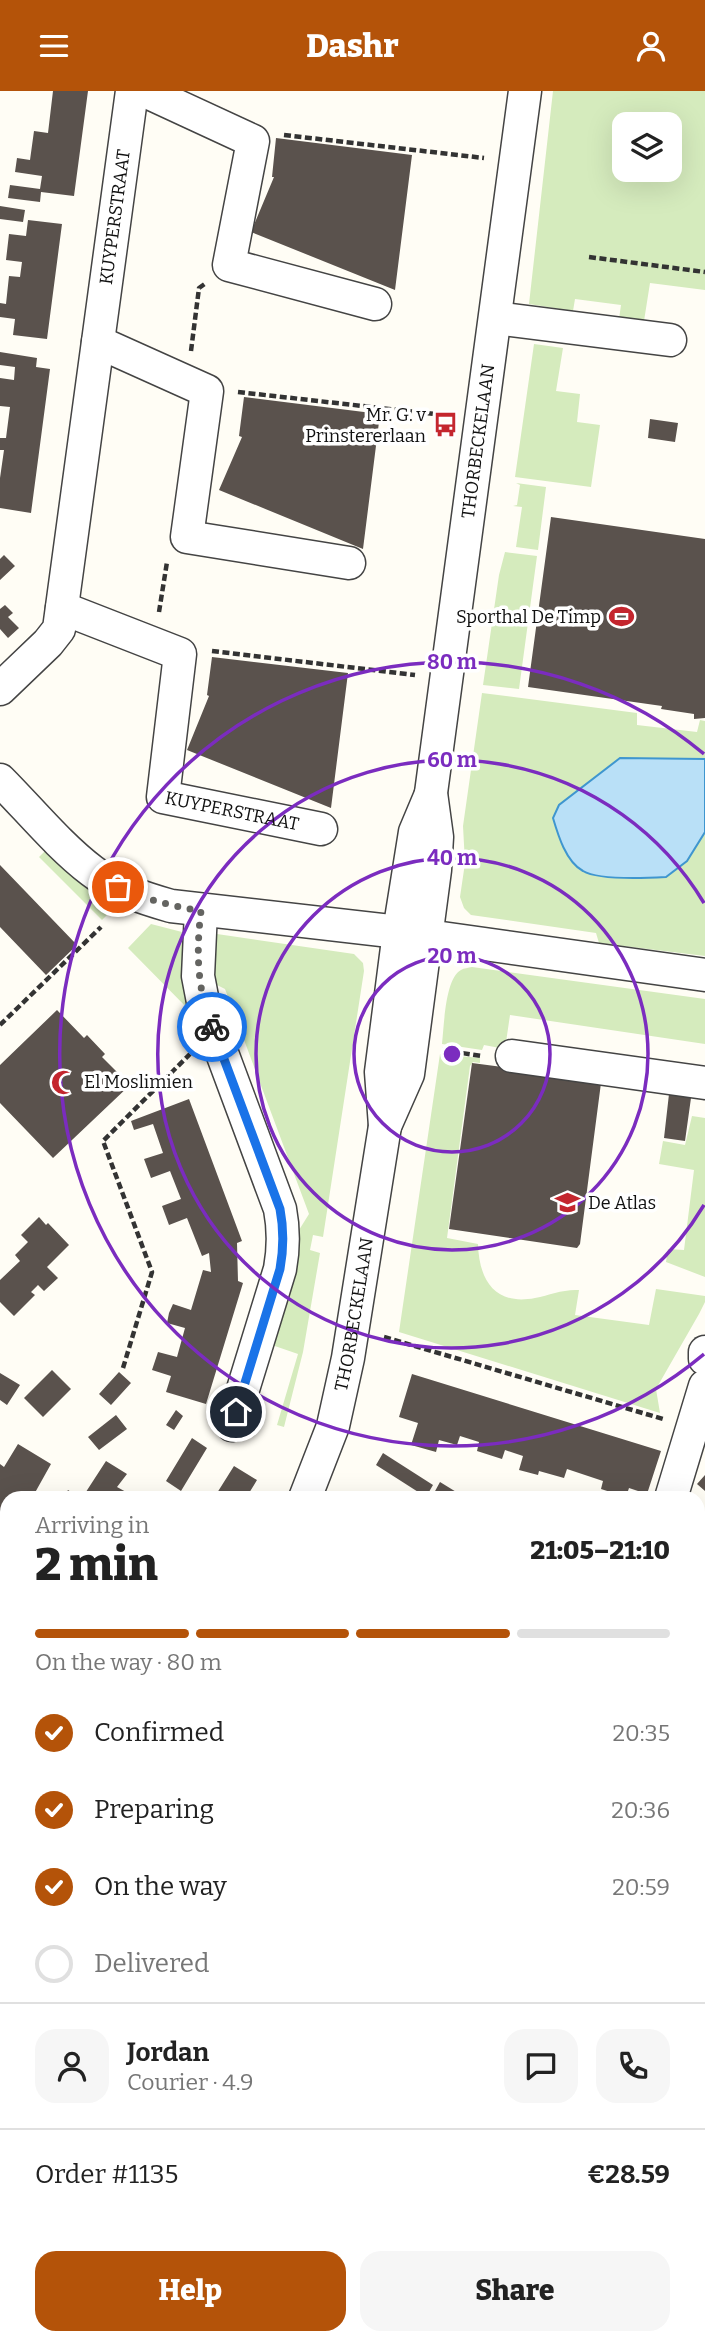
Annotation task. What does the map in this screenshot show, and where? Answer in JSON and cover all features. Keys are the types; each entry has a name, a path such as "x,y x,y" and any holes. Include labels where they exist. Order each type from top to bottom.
{"street":[{"name":"KUYPERSTRAAT","path":"0,689 60,629 132,91"},
{"path":"145,91 253,141 229,265 375,303"},
{"name":"THORBECKELAAN","path":"307,1491 333,1426 341,1392 385,1126 381,1072 412,934 415,832 431,793 525,91"},
{"path":"496,318 670,340"},
{"path":"98,342 197,386 187,537 349,563"},
{"path":"62,608 167,649"},
{"name":"KUYPERSTRAAT","path":"167,649 163,797 320,829"},
{"path":"0,780 92,871 118,887 171,906 412,934 705,975"},
{"path":"201,911 198,976 203,1002 280,1209 285,1245 232,1425"},
{"path":"512,1056 705,1083"},
{"path":"705,1352 705,1359"},
{"path":"673,1491 705,1386"}],"path":[{"path":"253,141 271,134 488,158"},
{"path":"589,257 705,272"},
{"path":"229,265 200,288 197,386 453,417"},
{"path":"187,537 168,556 167,649 212,650 418,675"},
{"path":"0,1025 101,927"},
{"path":"123,1368 152,1272 103,1140 203,1040 215,1034"},
{"path":"434,1049 500,1059 512,1056"},
{"path":"384,1337 692,1428"}],"green space":[{"path":"553,91 705,91 705,290 650,283 644,321 619,319 621,305 575,299 573,311 529,304"},
{"path":"534,344 563,348 556,391 580,394 577,422 600,425 591,487 515,477"},
{"path":"516,483 546,487 538,550 516,547 522,507 513,506 517,505 520,485"},
{"path":"505,552 537,556 519,689 483,685 499,575"},
{"path":"482,693 637,713 637,725 697,732 700,720 705,721 705,759 620,758 583,871 609,876 666,877 687,861 705,832 705,956 599,943 596,933 471,915 464,908 460,897 465,863 463,826"},
{"path":"49,847 120,902 102,920 39,857"},
{"path":"151,924 182,932 186,938 194,1015 128,948"},
{"path":"217,934 354,954 363,963 364,971 323,1237 313,1235 310,1250 320,1253 303,1352 284,1427 277,1425 298,1354 269,1344 298,1250 299,1230 309,1214 225,989 211,982 212,940"},
{"path":"472,967 705,999 705,1044 510,1015 505,1049 484,1045 482,1050 442,1044 448,992 456,975 461,970"},
{"path":"440,1054 480,1058 480,1063 473,1062 470,1066 447,1238 478,1244 482,1269 492,1287 509,1298 521,1299 579,1290 575,1315 649,1325 656,1289 705,1296 699,1314 656,1389 660,1413 399,1332"},
{"path":"692,1116 705,1118 705,1277 666,1262 668,1249 684,1250 694,1170 659,1164 663,1141 685,1145"}],"water":[{"path":"620,758 705,759 705,832 687,861 666,877 623,878 590,874 577,867 560,840 553,818 559,805"}],"building":[{"path":"53,91 88,91 74,196 41,192 40,202 8,198 10,185 40,189 42,176 15,172 17,158 30,160 34,131 48,133"},
{"path":"276,138 412,155 395,290 251,232 274,177"},
{"path":"0,206 25,210 23,222 0,219"},
{"path":"28,220 62,224 47,339 13,335 15,319 0,317 0,303 6,304 9,276 20,277 22,262 6,260 9,234 26,236"},
{"path":"0,352 37,358 36,367 50,369 31,513 0,508 4,450 0,450 0,438 6,438 10,407 0,406 0,378 14,380 15,367 0,365"},
{"path":"244,397 380,414 363,549 219,490 242,437 239,436"},
{"path":"650,419 678,423 675,442 648,438"},
{"name":"Sporthal De Timp","path":"551,517 705,539 705,718 694,719 694,714 661,709 662,706 528,687"},
{"path":"4,555 15,566 0,580 0,559"},
{"path":"5,605 13,613 8,617 19,628 8,638 0,629 0,609"},
{"path":"212,657 348,673 331,808 187,750 209,696"},
{"path":"0,865 77,945 46,975 0,927"},
{"name":"El Moslimien","path":"57,1010 84,1038 87,1035 105,1054 102,1057 130,1085 53,1158 0,1103 0,1065"},
{"path":"472,1063 599,1080 601,1083 580,1244 577,1248 449,1229"},
{"path":"669,1094 691,1098 685,1141 664,1138"},
{"path":"189,1099 242,1241 237,1243 238,1281 243,1283 206,1404 166,1392 171,1376 152,1370 158,1352 177,1357 185,1328 167,1323 173,1304 191,1310 203,1270 211,1272 209,1253 202,1256 187,1218 169,1225 162,1206 181,1199 170,1171 151,1178 144,1159 163,1153 153,1124 134,1130 131,1121"},
{"path":"39,1217 69,1245 47,1267 58,1278 44,1291 38,1285 31,1292 35,1295 14,1316 0,1302 0,1280 20,1261 15,1255 28,1242 21,1235"},
{"path":"52,1370 71,1389 43,1417 24,1398"},
{"path":"119,1372 131,1383 111,1405 99,1394"},
{"path":"0,1373 20,1385 7,1405 0,1400"},
{"path":"412,1374 661,1451 648,1491 629,1488 628,1491 607,1491 601,1489 603,1481 567,1469 564,1478 539,1471 538,1475 519,1470 523,1456 505,1450 502,1459 477,1451 479,1442 460,1436 457,1445 439,1440 436,1452 411,1445 418,1423 399,1417"},
{"path":"176,1410 183,1416 174,1430 166,1425"},
{"path":"116,1415 127,1429 99,1450 88,1437"},
{"path":"192,1438 207,1448 181,1491 166,1481"},
{"path":"18,1444 51,1464 36,1491 0,1491 0,1464 4,1467"},
{"path":"383,1453 433,1485 430,1491 417,1491 376,1465"},
{"path":"106,1461 127,1474 117,1487 124,1491 87,1491"},
{"path":"234,1466 257,1480 250,1491 218,1491"},
{"path":"705,1475 705,1491 697,1484"},
{"path":"440,1482 455,1491 435,1491"}],"way so far":[{"path":"118,887 143,898 201,911 198,976 212,1027"}],"place":[{"name":"Mr. G. v Prinstererlaan","path":"446,425"},
{"name":"Sporthal De Timp","path":"621,617"},
{"name":"El Moslimien","path":"64,1082"},
{"name":"De Atlas","path":"568,1203"}],"route":[{"path":"212,1027 280,1209 285,1245 236,1412"}]}
